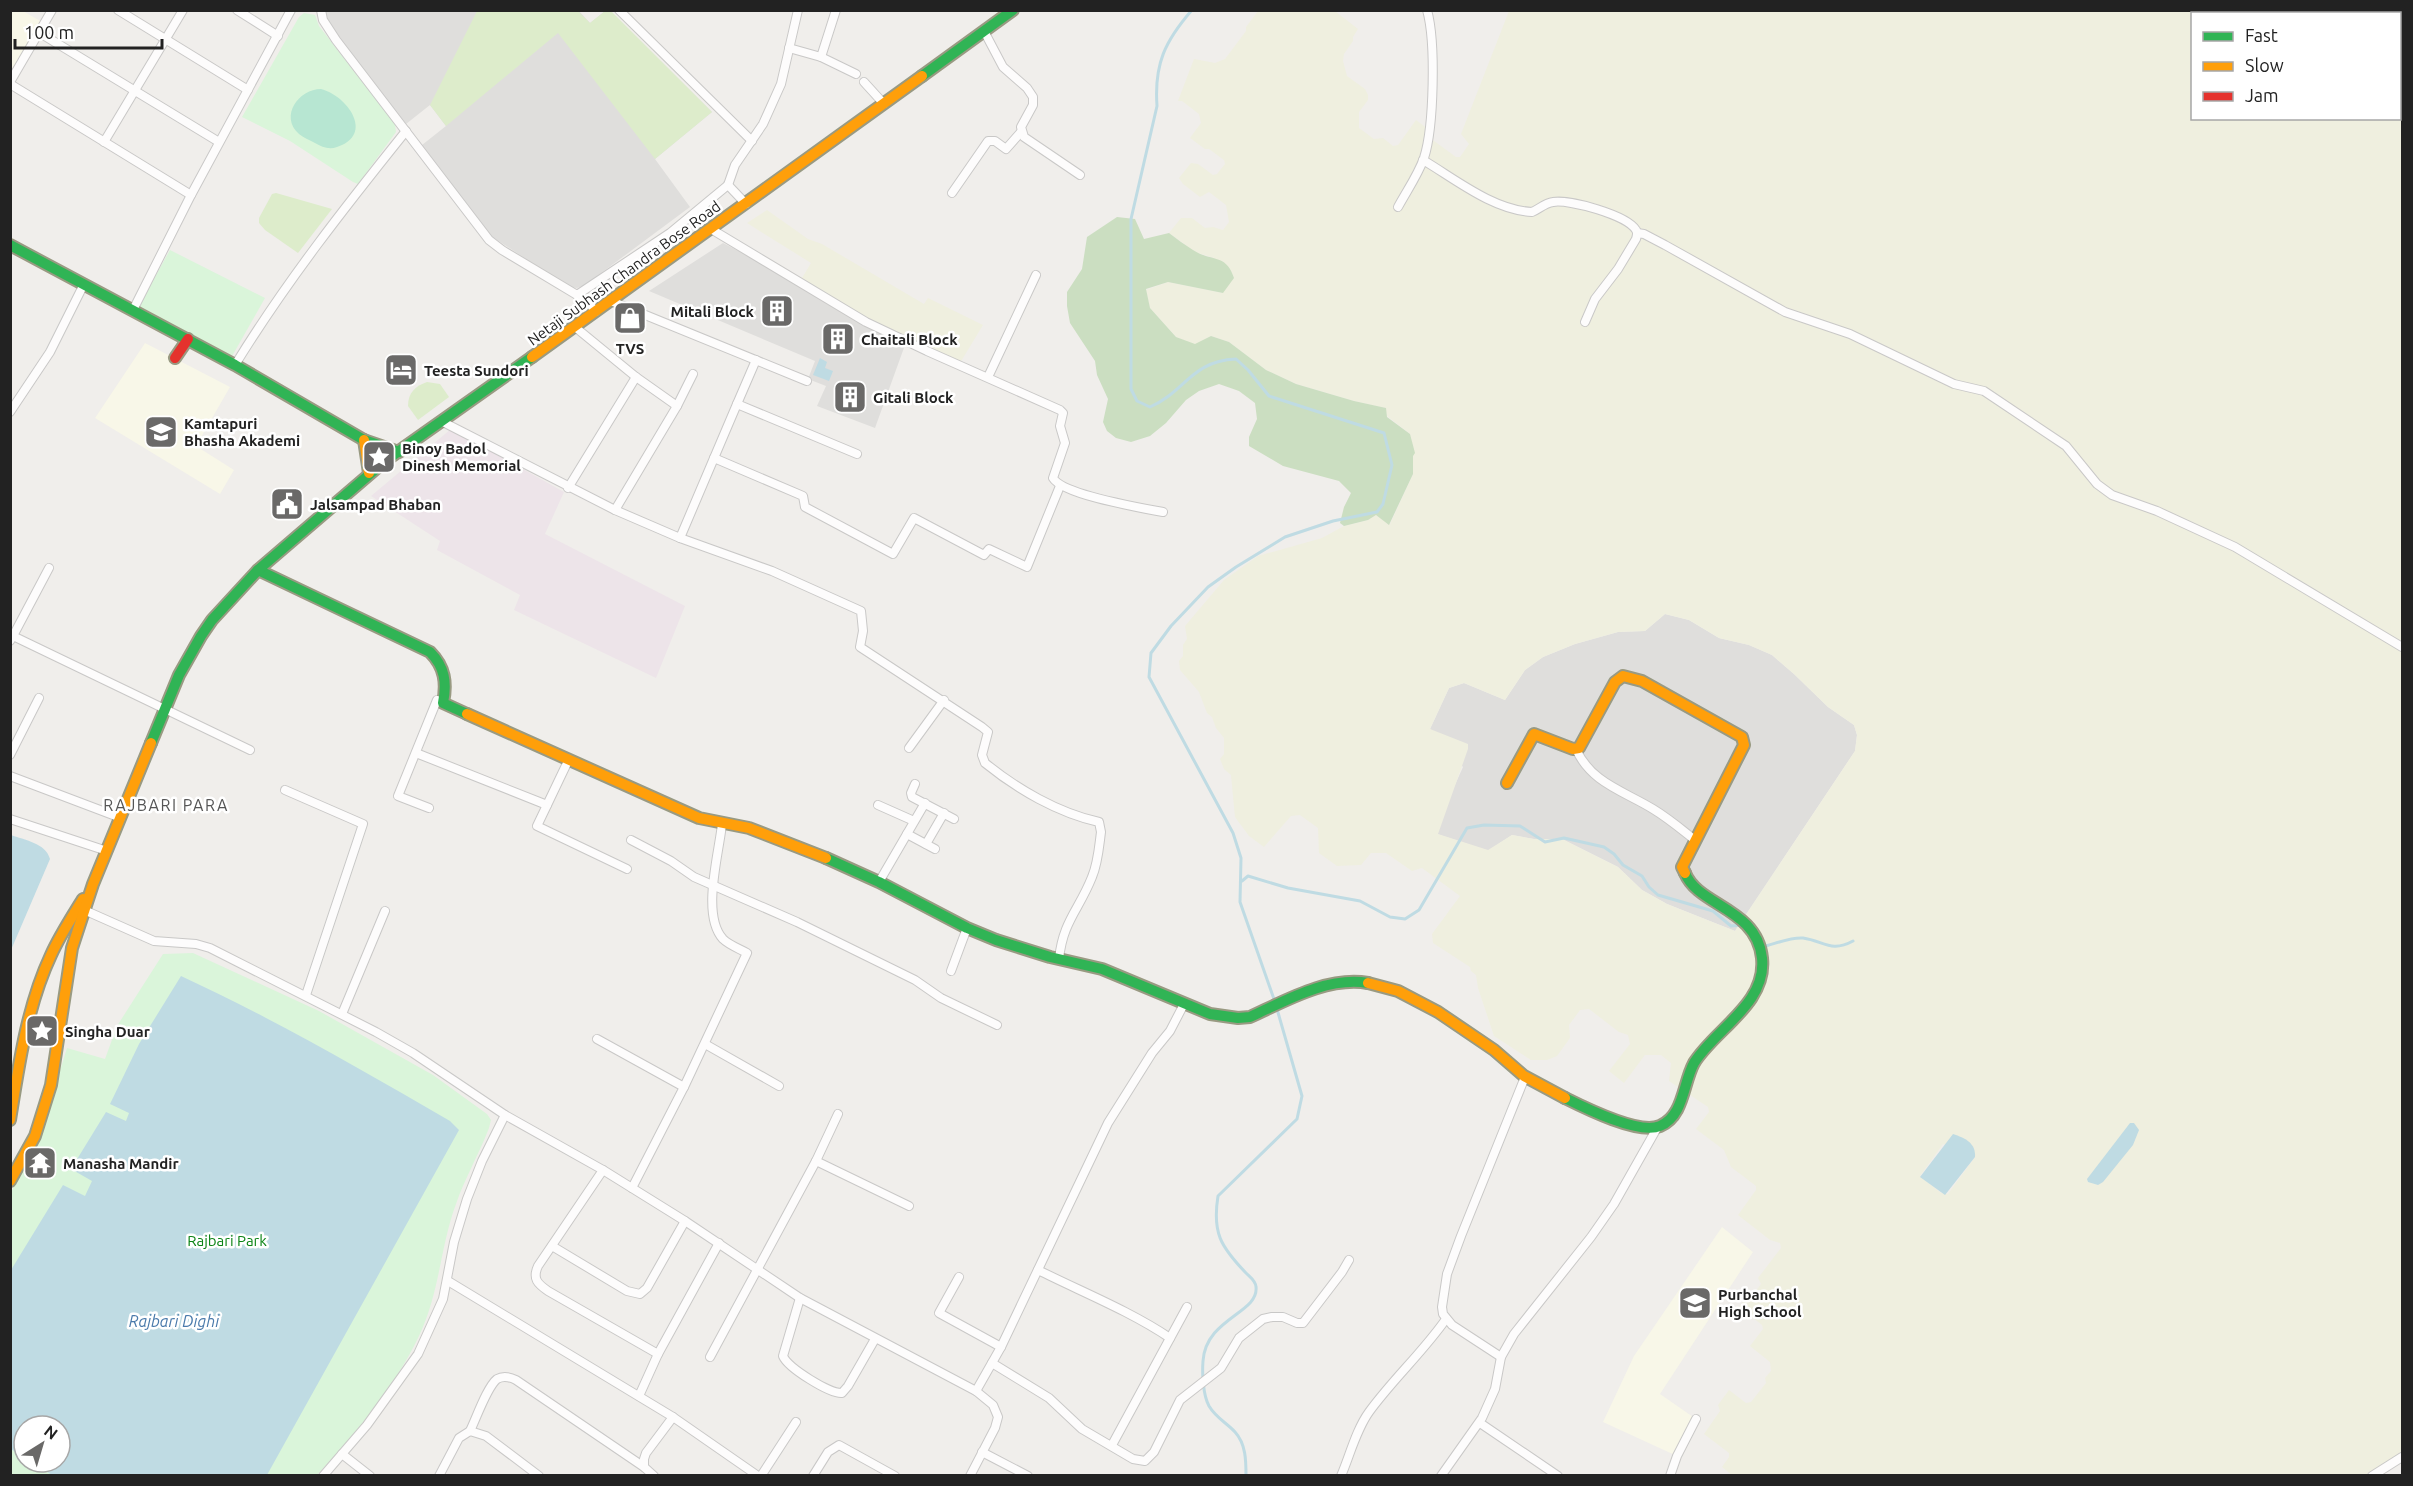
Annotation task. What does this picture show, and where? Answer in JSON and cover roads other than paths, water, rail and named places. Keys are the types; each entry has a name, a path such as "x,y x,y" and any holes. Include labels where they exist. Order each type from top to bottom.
{"street":[{"path":"52,10 10,83 191,195"},
{"path":"118,10 248,90"},
{"path":"104,142 183,10"},
{"path":"237,10 278,36"},
{"path":"133,310 191,195 291,10"},
{"path":"321,10 323,20 336,40 489,240 578,295 596,312"},
{"path":"619,10 752,141"},
{"path":"578,295 670,233 728,185 735,165 763,124 781,84 798,10"},
{"path":"821,57 836,10"},
{"path":"1398,207 1423,160 1430,136 1430,20 1427,10"},
{"name":"Netaji Subhash Chandra Bose Road","path":"10,1181 35,1136 51,1084 72,948 93,884 179,675 201,636 258,570 369,473 746,204 984,31 1006,12"},
{"path":"952,193 988,141 994,141 1006,149 1021,132 1033,105 1033,97 1027,88 1003,67 984,31"},
{"path":"40,33 219,142"},
{"path":"789,48 821,57 856,74"},
{"path":"864,82 884,104"},
{"path":"235,365 272,305 320,238 406,131"},
{"path":"1021,132 1032,144 1080,175"},
{"path":"1423,160 1504,205 1529,212 1551,202 1591,208 1624,221 1637,233"},
{"path":"728,185 746,204"},
{"path":"711,229 866,322 1063,413 1060,426 1065,442 1053,478 1060,486 1101,499 1163,512"},
{"path":"1585,322 1595,299 1633,245 1637,233"},
{"path":"1637,233 1644,234 1785,312 1850,334 1954,384 1984,391 2066,446 2097,484 2112,495 2157,511 2235,547 2403,647"},
{"path":"10,245 188,339 364,440 399,452"},
{"path":"988,377 1036,276"},
{"path":"10,412 50,352 84,284"},
{"path":"611,301 807,381"},
{"path":"575,327 636,377 677,406"},
{"path":"175,358 188,339"},
{"path":"680,538 756,360"},
{"path":"615,510 677,406 693,374"},
{"path":"568,488 636,377"},
{"path":"738,404 857,454"},
{"path":"441,421 568,488 615,510 680,538 772,571 861,612 863,632 860,647 973,719 988,732 982,755 985,763 1039,799 1067,813 1099,822 1101,825 1093,876 1061,937 1059,959"},
{"path":"364,440 369,473"},
{"path":"714,458 803,496 805,507 893,554 914,518 984,555 989,549 1027,567 1060,486"},
{"path":"49,568 12,638 250,750"},
{"path":"258,570 430,652 439,662 445,674 447,687 443,702"},
{"path":"429,808 398,796 437,700 699,818 748,828 796,845 879,882 967,928 1025,950 1102,969 1184,1004 1227,1017 1250,1017 1284,1002 1341,983 1374,983 1407,996 1463,1028 1525,1077 1616,1120 1645,1129 1657,1128 1667,1122 1678,1108 1690,1071 1697,1060 1746,1005 1757,984 1762,958 1759,946 1750,929 1740,917 1687,880 1682,867 1744,745 1742,737 1738,734 1642,681 1623,676 1615,682 1583,743 1576,749"},
{"path":"10,755 39,698"},
{"path":"909,748 944,700"},
{"path":"1507,783 1534,734 1576,749 1586,767 1601,781 1654,809 1695,840"},
{"path":"416,753 547,805"},
{"path":"568,759 537,826 627,869"},
{"path":"10,776 121,818"},
{"path":"915,784 912,797 954,819"},
{"path":"285,790 363,824 306,995"},
{"path":"879,882 925,803"},
{"path":"878,805 914,822"},
{"path":"926,844 944,813"},
{"path":"10,819 107,851"},
{"path":"632,1188 684,1087 747,953 723,940 712,914 713,886 722,824"},
{"path":"907,834 935,849"},
{"path":"631,840 713,886 797,922 915,980 953,1005 997,1025"},
{"name":"Netaji Subhash Chandra Bose Road","path":"10,1120 25,1035 38,989 57,942 93,884"},
{"path":"84,910 154,941 196,944 210,948 342,1014 413,1053 505,1115 603,1170 719,1243 800,1298 976,1391 993,1405 998,1417 995,1428 970,1476"},
{"path":"342,1014 386,911"},
{"path":"951,971 967,928"},
{"path":"976,1391 1001,1347 1113,1115 1152,1053 1170,1031 1184,1004"},
{"path":"597,1039 684,1087"},
{"path":"705,1044 778,1086"},
{"path":"1502,1357 1452,1325 1446,1319 1442,1307 1447,1274 1525,1077"},
{"path":"710,1357 816,1161 838,1114"},
{"path":"323,1476 367,1425 418,1354 439,1311 448,1281 454,1242 467,1199 482,1161 505,1115"},
{"path":"1441,1476 1480,1423 1495,1389 1502,1357 1517,1330 1591,1237 1614,1204 1657,1128"},
{"path":"816,1161 909,1206"},
{"path":"603,1170 536,1272 537,1283 658,1354"},
{"path":"552,1246 627,1291 640,1294 647,1288 685,1221"},
{"path":"639,1396 658,1354 719,1243"},
{"path":"992,1363 1049,1398 1076,1425 1137,1461 1148,1460 1177,1405 1188,1393 1221,1368 1239,1338 1263,1319 1278,1316 1303,1323 1349,1260"},
{"path":"1038,1270 1142,1319 1170,1338"},
{"path":"959,1277 939,1313 1001,1347"},
{"path":"448,1281 673,1417 760,1476 796,1422"},
{"path":"800,1298 784,1352 786,1362 834,1392 842,1393 848,1386 875,1339"},
{"path":"1112,1445 1187,1307"},
{"path":"1341,1476 1362,1423 1369,1412 1403,1369 1427,1346 1446,1319"},
{"path":"439,1476 459,1438 470,1431 492,1385 504,1376 516,1380 654,1476"},
{"path":"644,1467 646,1453 673,1417"},
{"path":"1670,1476 1677,1456 1696,1419"},
{"path":"1480,1423 1558,1476"},
{"path":"470,1431 486,1436 539,1476"},
{"path":"813,1476 828,1452 839,1445 895,1476"},
{"path":"982,1452 1028,1476"},
{"path":"342,1454 370,1476"},
{"path":"2372,1476 2403,1457"}],"water":[{"path":"820,358 827,362 825,368 833,371 829,381 813,375"},
{"path":"11,835 44,849 50,859 11,950"},
{"name":"Rajbari Dighi","path":"181,976 317,1045 450,1121 459,1130 267,1475 52,1475 50,1474 72,1474 72,1414 12,1414 11,1449 11,1270 63,1185 85,1196 92,1181 71,1169 106,1112 126,1121 129,1113 110,1104 139,1044"},
{"path":"2130,1123 2134,1123 2139,1130 2133,1145 2103,1182 2098,1185 2088,1182 2087,1179"},
{"path":"1953,1134 1972,1145 1975,1157 1945,1195 1920,1177"}],"waterway":[{"path":"1192,10 1175,32 1163,54 1157,78 1157,106 1131,219 1131,389 1137,401 1150,407 1209,365 1236,359 1269,396 1384,433 1392,465 1383,504 1377,512 1333,521 1285,537 1236,567 1208,587 1171,626 1151,653 1149,677 1233,833 1241,858 1240,902 1275,1002"},
{"path":"1242,881 1248,876 1288,888 1360,901 1390,917 1405,919 1419,910 1467,828 1484,825 1520,826 1545,842 1564,838 1604,847 1623,865 1642,876 1658,895 1713,911 1731,926 1742,925"},
{"path":"1761,941 1766,946 1798,938 1833,946 1853,941"},
{"path":"1246,1476 1243,1447 1239,1437 1215,1414 1205,1396 1203,1361 1206,1347 1213,1335 1249,1303 1255,1296 1256,1287 1253,1279 1237,1264 1220,1239 1216,1220 1218,1196 1297,1119 1302,1096 1277,1009"}],"place":[{"name":"Mitali Block","path":"777,311"},
{"name":"TVS","path":"630,318"},
{"name":"Chaitali Block","path":"838,339"},
{"name":"Teesta Sundori","path":"401,370"},
{"name":"Gitali Block","path":"850,397"},
{"name":"Kamtapuri Bhasha Akademi","path":"161,432"},
{"name":"Binoy Badol Dinesh Memorial","path":"379,457"},
{"name":"Jalsampad Bhaban","path":"287,504"},
{"name":"Singha Duar","path":"42,1031"},
{"name":"Manasha Mandir","path":"40,1163"},
{"name":"Purbanchal High School","path":"1695,1303"}],"district":[{"name":"RAJBARI PARA","path":"166,805"}],"park label":[{"name":"Rajbari Park","path":"227,1240"}]}
